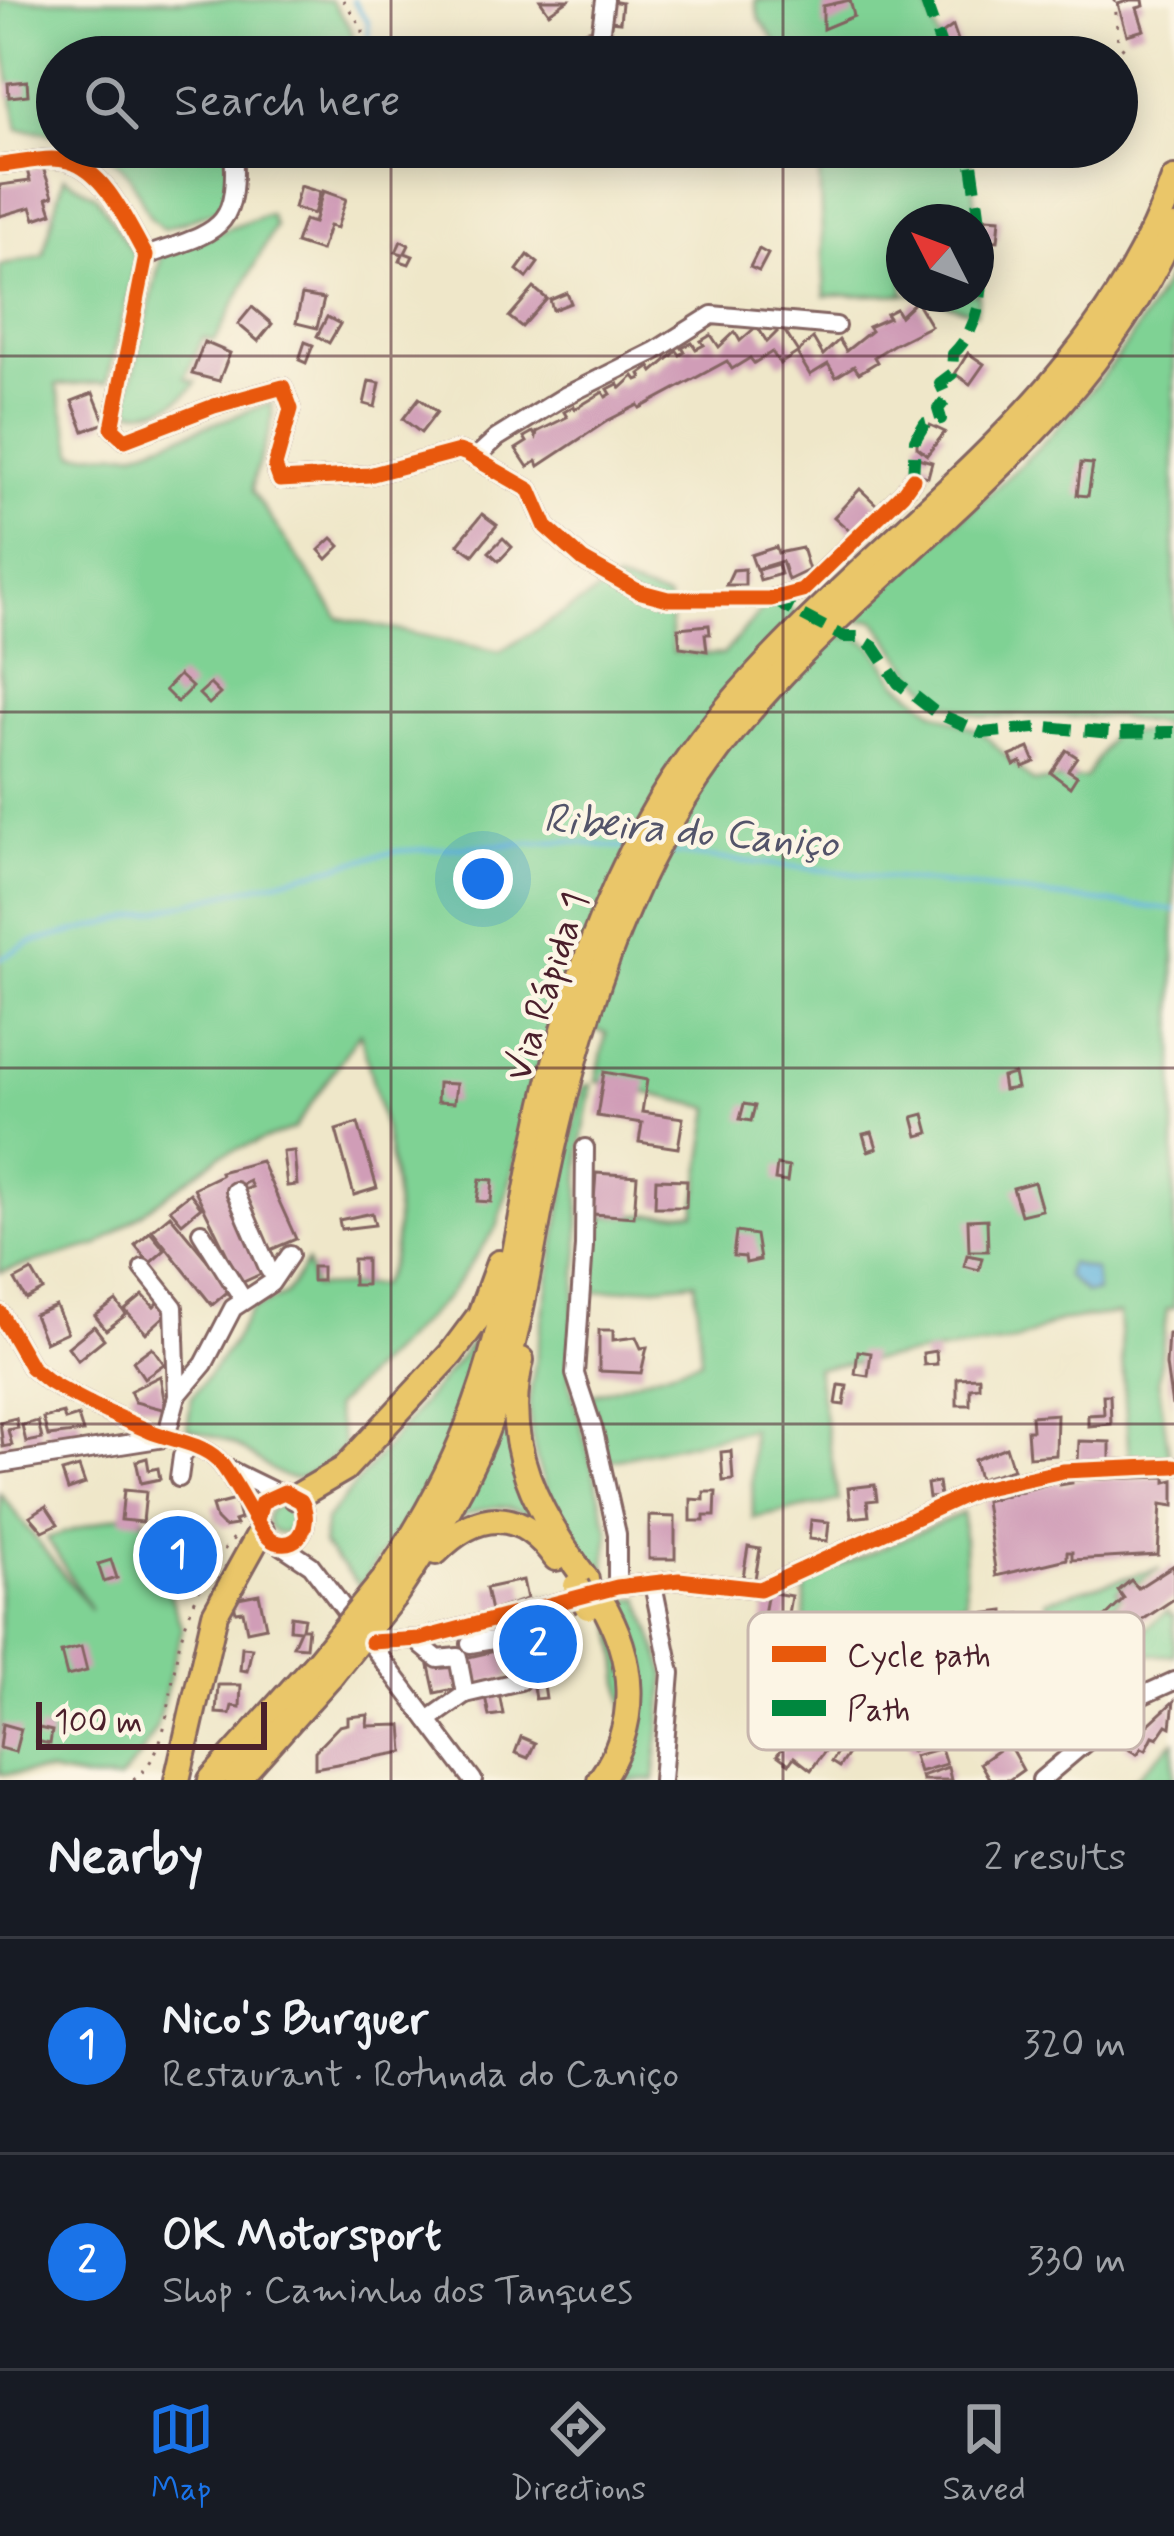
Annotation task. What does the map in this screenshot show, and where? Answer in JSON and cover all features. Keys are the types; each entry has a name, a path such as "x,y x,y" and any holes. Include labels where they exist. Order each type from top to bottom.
{"highway":[{"name":"Via Rápida 1","path":"237,1780 393,1588 469,1473 494,1410 520,1312 560,1077 599,926 660,802 717,718 1053,386 1117,301 1174,179"},
{"name":"Via Rápida 1","path":"824,616 1025,442 1069,396 1133,310 1174,228"},
{"name":"Via Rápida 1","path":"393,1588 477,1402 505,1302 538,1135 560,1077"},
{"path":"287,1495 344,1469 451,1354 480,1315 497,1269 517,1177 538,1135"},
{"path":"540,1209 548,1238 517,1378 516,1433 529,1487 594,1592 625,1654 630,1690 624,1734 600,1780"},
{"path":"393,1588 458,1530 494,1520 522,1525 532,1532 594,1592 613,1666 615,1711 598,1757 581,1780"},
{"path":"177,1780 215,1614 259,1531"},
{"name":"Via Rápida 1","path":"211,1780 325,1667"}],"street":[{"path":"600,36 605,0"},
{"path":"1,162 36,161"},
{"path":"81,168 116,204 146,256 112,428 125,440 214,406 283,387 291,409 275,466 280,480 369,475 459,451 530,490 546,527 583,560 638,591 668,599 771,599 802,591 913,479"},
{"path":"146,256 212,233 236,192 234,168"},
{"path":"475,458 497,438 565,396 655,351 712,315 836,326"},
{"path":"585,1148 584,1246 574,1374 594,1431 617,1534 594,1592"},
{"path":"235,1191 269,1270 275,1273"},
{"path":"201,1232 243,1299"},
{"path":"177,1396 204,1364 227,1316 243,1299 271,1283 290,1256"},
{"path":"143,1268 174,1306 177,1396 166,1437"},
{"path":"0,1313 32,1367 48,1382 210,1453 225,1468 259,1531 311,1565 473,1780"},
{"path":"0,1464 166,1437"},
{"path":"179,1478 182,1456 191,1445"},
{"path":"371,1642 420,1639 594,1592 679,1580 760,1589 976,1490 1063,1471 1174,1466"},
{"path":"225,1468 287,1495 308,1517 302,1534 311,1565"},
{"path":"259,1531 262,1502 287,1495"},
{"path":"259,1531 302,1534"},
{"path":"653,1584 670,1673 662,1780"},
{"path":"465,1694 464,1651 477,1634 477,1626"},
{"path":"420,1639 438,1659 510,1637 520,1682 465,1694 428,1720"},
{"path":"1144,1694 1174,1681"},
{"path":"1041,1780 1076,1750"}],"path":[{"path":"343,0 363,36"},
{"path":"1114,0 1117,36"},
{"path":"133,1780 154,1757 180,1640 196,1594 259,1531"}],"green space":[{"path":"0,0 330,0 352,36 36,36 36,131 18,129"},
{"path":"755,0 925,0 938,36 772,36 759,19"},
{"path":"122,168 234,168 226,207 163,229 150,217"},
{"path":"819,168 972,168 975,204 886,204 886,295 825,296"},
{"path":"64,177 96,196 137,259 107,382 56,385 75,454 135,452 271,403 271,424 252,491 339,618 500,652 616,581 668,599 673,652 723,655 771,599 873,647 898,683 935,712 982,733 1033,782 1086,778 1112,733 1174,732 1174,1308 1167,1309 1158,1380 1170,1461 1129,1458 1119,1314 1060,1321 1016,1341 816,1368 839,1501 753,1518 751,1429 608,1461 591,1395 701,1360 695,1282 588,1293 592,1217 695,1213 711,1108 596,1081 606,1033 556,1017 497,1227 447,1297 334,1407 344,1447 313,1472 292,1478 282,1475 234,1445 187,1428 192,1397 251,1310 285,1295 307,1262 313,1287 380,1285 391,1261 396,1232 391,1162 360,1032 294,1129 221,1155 99,1245 0,1272 0,266 43,255"},
{"path":"269,214 275,226 215,341 203,337 185,378 196,382 168,405 130,410 128,396 162,253"},
{"path":"1174,264 1174,727 1116,717 982,716 941,702 875,620 846,620 984,499 1071,413 1144,318"},
{"path":"592,1085 580,1152 579,1249 569,1380 609,1531 604,1580 550,1497 535,1452 529,1400 578,1106 584,1086"},
{"path":"493,1317 477,1373 432,1481 360,1586 323,1545 326,1520"},
{"path":"510,1395 540,1520 498,1507 456,1520"},
{"path":"0,1493 91,1610 47,1538 141,1509 182,1629 156,1728 119,1780 48,1772 0,1774"},
{"path":"281,1505 291,1509 295,1519 291,1529 281,1533 271,1529 267,1519 271,1509"},
{"path":"963,1513 966,1602 943,1612 805,1612 805,1581"},
{"path":"1160,1568 1137,1584 1131,1579 1117,1591 1121,1597 1108,1612 1048,1612 1046,1600"},
{"path":"640,1598 666,1675 654,1780 611,1780 628,1740 611,1602"},
{"path":"1167,1611 1174,1617 1174,1656 1144,1654 1144,1630"},
{"path":"1174,1741 1174,1780 1132,1780 1135,1778"}],"water":[{"path":"1069,1263 1095,1270 1097,1292 1086,1293 1066,1276"}],"building":[{"path":"540,0 568,0 549,13"},
{"path":"850,0 854,16 823,29 823,6"},
{"path":"1143,0 1144,6 1137,8 1144,30 1127,35 1118,4"},
{"path":"611,1 622,3 620,22 609,21"},
{"path":"27,81 28,95 9,97 8,83"},
{"path":"43,168 53,196 47,198 52,213 35,219 31,207 0,216 0,185 30,181 27,170"},
{"path":"300,186 320,192 314,214 294,208"},
{"path":"323,191 346,199 337,228 329,226 321,251 296,243 304,220 314,223"},
{"path":"994,219 1000,219 998,241 994,241"},
{"path":"401,241 409,245 405,253 413,256 409,264 400,261 403,254 396,252"},
{"path":"759,249 768,254 759,271 750,267"},
{"path":"528,255 538,263 527,278 517,270"},
{"path":"534,288 547,299 522,327 509,317"},
{"path":"567,293 571,303 553,310 550,300"},
{"path":"302,295 324,299 317,328 296,323"},
{"path":"252,307 272,324 258,341 238,324"},
{"path":"898,312 900,316 923,312 931,326 874,357 877,362 859,373 854,366 836,377 828,364 810,375 797,353 780,364 772,352 732,369 727,361 607,421 539,466 537,461 528,467 516,449 527,442 524,437 533,432 536,437 537,432 567,417 564,412 574,406 603,392 606,397 611,394 608,389 618,384 621,388 634,376 642,378 640,374 650,367 653,372 677,351 680,355 692,343 696,349 711,335 719,347 735,332 740,341 757,326 767,342 782,327 798,352 813,338 823,355 839,340 846,351 871,331 868,327 889,318 886,314"},
{"path":"327,317 340,324 329,343 317,336"},
{"path":"204,342 230,353 219,381 192,374"},
{"path":"305,342 313,345 306,363 299,360"},
{"path":"968,353 984,364 970,384 955,374"},
{"path":"369,381 380,383 375,407 364,404"},
{"path":"93,393 105,423 84,431 72,401"},
{"path":"419,398 437,412 421,433 403,419"},
{"path":"930,425 945,432 927,455 917,441"},
{"path":"918,458 932,462 928,477 914,473"},
{"path":"1081,463 1093,464 1088,496 1077,495"},
{"path":"860,489 878,506 853,534 834,517"},
{"path":"482,514 497,525 473,555 458,544"},
{"path":"332,538 340,546 327,559 319,550"},
{"path":"503,538 512,547 499,561 489,552"},
{"path":"776,547 778,553 802,548 809,570 788,580 782,561 756,569 751,555"},
{"path":"778,564 781,574 760,580 757,570"},
{"path":"745,569 745,585 726,585 733,570"},
{"path":"709,625 707,651 680,647 678,628"},
{"path":"179,675 192,687 177,702 165,690"},
{"path":"210,684 220,694 209,704 199,694"},
{"path":"1029,748 1035,762 1014,765 1010,756"},
{"path":"1066,750 1077,757 1068,770 1077,776 1070,787 1051,773"},
{"path":"604,1072 647,1080 642,1112 683,1118 678,1148 639,1142 642,1123 597,1116"},
{"path":"1014,1074 1017,1088 1004,1090 1002,1077"},
{"path":"438,1083 456,1084 454,1103 437,1102"},
{"path":"744,1104 755,1106 751,1121 740,1119"},
{"path":"924,1114 929,1133 918,1136 913,1117"},
{"path":"358,1123 377,1188 354,1195 336,1130"},
{"path":"872,1132 877,1148 868,1151 863,1134"},
{"path":"294,1151 297,1185 287,1186 283,1152"},
{"path":"261,1161 296,1239 270,1250 244,1190 252,1187 249,1181 228,1192 263,1273 241,1283 194,1188 220,1172"},
{"path":"777,1165 789,1167 787,1182 775,1180"},
{"path":"596,1173 637,1176 634,1217 593,1214"},
{"path":"480,1179 493,1180 491,1202 477,1201"},
{"path":"656,1179 687,1180 686,1207 655,1207"},
{"path":"1034,1182 1042,1210 1021,1215 1013,1188"},
{"path":"190,1193 201,1207 182,1223 170,1209"},
{"path":"372,1213 375,1225 341,1229 339,1220"},
{"path":"170,1215 231,1289 212,1305 152,1230"},
{"path":"987,1219 988,1251 969,1251 968,1220"},
{"path":"150,1232 165,1250 150,1263 135,1245"},
{"path":"736,1232 756,1235 760,1260 746,1263 745,1257 733,1256"},
{"path":"967,1255 982,1258 979,1270 964,1266"},
{"path":"353,1259 366,1259 366,1285 353,1285"},
{"path":"312,1267 322,1267 322,1281 312,1281"},
{"path":"32,1271 43,1290 26,1299 15,1280"},
{"path":"143,1295 154,1307 159,1302 168,1313 146,1333 125,1310"},
{"path":"116,1301 126,1315 106,1330 95,1316"},
{"path":"56,1306 67,1332 45,1342 34,1315"},
{"path":"94,1326 104,1339 78,1360 68,1347"},
{"path":"599,1330 613,1330 613,1340 636,1337 641,1348 647,1347 641,1373 599,1371"},
{"path":"1168,1334 1174,1334 1172,1406 1166,1365"},
{"path":"152,1347 164,1364 144,1378 133,1361"},
{"path":"858,1351 871,1353 868,1376 855,1374"},
{"path":"936,1351 937,1364 924,1365 923,1353"},
{"path":"160,1376 166,1410 135,1402 130,1391"},
{"path":"979,1377 979,1387 970,1388 970,1405 957,1405 957,1378"},
{"path":"839,1385 847,1386 844,1405 836,1404"},
{"path":"1103,1395 1110,1395 1111,1424 1088,1426 1088,1415 1104,1414"},
{"path":"63,1413 65,1420 78,1416 83,1432 48,1436 43,1418"},
{"path":"1057,1414 1056,1455 1029,1457 1031,1416"},
{"path":"16,1418 18,1428 8,1430 12,1445 3,1447 0,1422"},
{"path":"38,1421 42,1439 26,1442 22,1425"},
{"path":"1079,1441 1110,1442 1110,1464 1078,1463"},
{"path":"1006,1447 1013,1469 979,1479 974,1460"},
{"path":"731,1451 733,1480 723,1481 721,1452"},
{"path":"147,1458 149,1470 158,1468 160,1479 141,1483 136,1461"},
{"path":"79,1467 85,1484 68,1490 62,1472"},
{"path":"1166,1477 1166,1482 1174,1480 1174,1506 1161,1504 1158,1555 1072,1560 1072,1552 1067,1552 1067,1559 996,1576 985,1501 1060,1481 1060,1485 1072,1480"},
{"path":"938,1482 940,1497 929,1498 927,1484"},
{"path":"875,1485 877,1500 867,1501 869,1516 851,1518 848,1488"},
{"path":"124,1490 146,1492 143,1522 121,1520"},
{"path":"704,1492 716,1492 715,1516 691,1521 691,1499 704,1500"},
{"path":"235,1500 240,1519 224,1527 212,1506"},
{"path":"46,1506 58,1524 43,1531 30,1516"},
{"path":"649,1516 675,1517 675,1559 649,1559"},
{"path":"811,1520 829,1522 827,1541 809,1539"},
{"path":"186,1537 196,1569 171,1576 162,1545"},
{"path":"748,1547 760,1549 755,1579 743,1577"},
{"path":"111,1560 117,1578 104,1582 98,1564"},
{"path":"1174,1565 1174,1599 1144,1619 1144,1612 1111,1612 1124,1599 1118,1591 1131,1580 1138,1588"},
{"path":"523,1580 527,1599 491,1611 486,1588"},
{"path":"768,1592 791,1596 788,1612 764,1612"},
{"path":"259,1594 266,1627 247,1631 243,1611 236,1612 233,1599"},
{"path":"291,1616 304,1618 306,1647 293,1646 300,1630 290,1629"},
{"path":"81,1647 87,1671 67,1676 61,1652"},
{"path":"242,1647 252,1648 247,1671 240,1670"},
{"path":"504,1649 510,1677 435,1693 429,1666"},
{"path":"218,1685 241,1685 240,1707 232,1706 230,1714 216,1713"},
{"path":"544,1685 546,1698 535,1699 533,1687"},
{"path":"499,1693 503,1714 489,1716 485,1696"},
{"path":"1174,1701 1171,1727 1167,1725 1158,1738 1153,1736 1146,1750 1144,1729"},
{"path":"368,1715 367,1726 402,1725 404,1752 315,1768 315,1751 339,1726 348,1724 348,1717"},
{"path":"3,1724 21,1729 15,1752 0,1748"},
{"path":"39,1728 52,1731 50,1744 36,1741"},
{"path":"521,1737 535,1743 528,1758 515,1753"},
{"path":"781,1750 825,1751 811,1770 794,1757 789,1764 777,1755"},
{"path":"838,1750 847,1755 839,1767 831,1762"},
{"path":"942,1750 946,1764 919,1772 914,1756"},
{"path":"998,1750 1012,1750 1023,1770 1009,1780 990,1780 980,1763"},
{"path":"948,1767 951,1780 922,1780 921,1776"}],"waterway":[{"path":"353,0 368,22 369,36"},
{"name":"Ribeira do Caniço","path":"0,959 29,943 397,851 567,841 626,848"},
{"name":"Ribeira do Caniço","path":"662,852 1174,910"}],"marked path":[{"path":"925,0 938,36"},
{"path":"913,479 915,440 925,423 941,419 938,409 947,398 940,383 952,374 953,354 978,310 983,256 973,168"},
{"path":"771,599 844,637 858,637 874,647 898,683 935,712 982,733 1046,727 1174,732"}],"cycle path":[{"path":"0,165 36,161"},
{"path":"83,168 105,187 146,256 112,428 125,440 214,406 283,387 291,409 275,466 280,480 369,475 459,451 530,490 546,527 583,560 638,591 668,599 771,599 802,591 913,479"},
{"path":"0,1313 31,1367 48,1381 110,1414 194,1445 217,1459 262,1529 275,1542 298,1538 305,1524 304,1509 301,1501 284,1492 262,1502 257,1520"},
{"path":"371,1642 420,1639 617,1587 679,1580 760,1589 976,1490 1063,1471 1174,1466"}],"place":[{"name":"Nico's Burguer","path":"178,1555"},
{"name":"OK Motorsport","path":"538,1644"}]}
